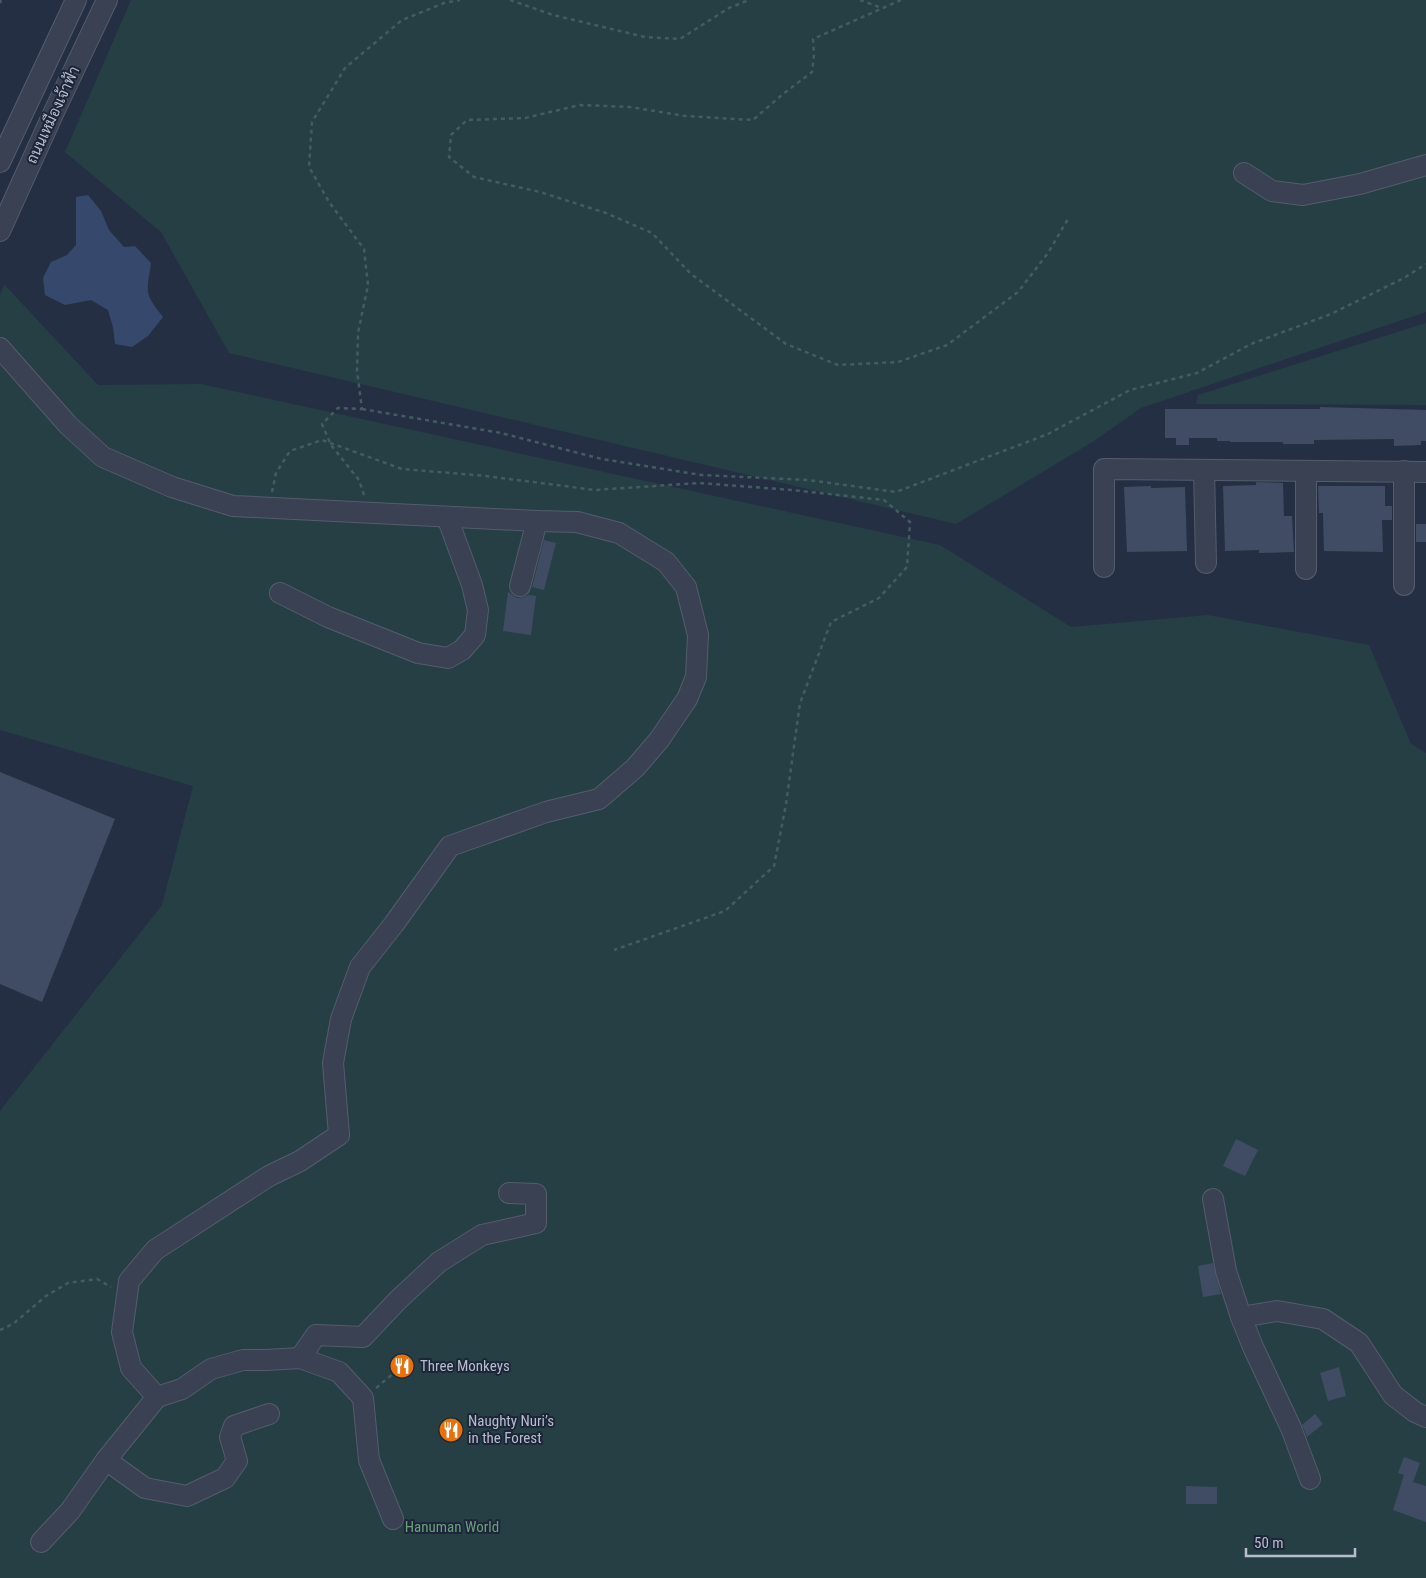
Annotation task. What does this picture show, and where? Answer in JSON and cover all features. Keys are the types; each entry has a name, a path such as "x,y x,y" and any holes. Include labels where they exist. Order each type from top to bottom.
{"street":[{"name":"ถนนเหมืองเจ้าฟ้า","path":"0,162 76,0"},
{"name":"ถนนเหมืองเจ้าฟ้า","path":"0,231 52,114 107,0"},
{"path":"1244,172 1272,191 1303,194 1360,184 1426,165"},
{"path":"0,348 68,425 103,457 172,487 233,506 369,514 577,522 619,533 666,562 686,587 698,635 696,677 687,699 659,740 635,768 599,798 546,812 450,846 394,924 360,966 341,1019 333,1063 339,1135 300,1161 269,1176 155,1250 129,1281 122,1332 131,1368 157,1397"},
{"path":"1104,567 1104,469 1426,472"},
{"path":"1204,470 1206,564"},
{"path":"1306,471 1306,569"},
{"path":"1404,472 1404,584"},
{"path":"280,593 328,616 418,654 448,658 462,650 475,635 478,610 472,585 447,517"},
{"path":"520,586 537,521"},
{"path":"300,1358 316,1335 363,1337 398,1300 439,1262 482,1235 536,1223 536,1194 510,1193"},
{"path":"1213,1200 1226,1271 1241,1317 1291,1428 1310,1479"},
{"path":"1241,1317 1277,1311 1323,1320 1359,1343 1393,1395 1415,1412 1426,1417"},
{"path":"41,1542 70,1511 106,1460 157,1397 182,1389 211,1369 243,1360 300,1358 339,1372 363,1398 369,1460 392,1519"},
{"path":"106,1460 144,1488 187,1496 225,1478 237,1462 230,1437 234,1426 269,1414"}],"path":[{"path":"362,409 357,371 358,333 368,285 364,249 329,202 309,167 312,122 345,68 402,20 444,3 460,0"},
{"path":"510,0 553,15 646,37 680,39 729,8 749,0"},
{"path":"860,0 882,8"},
{"path":"901,0 813,39 812,72 753,120 685,116 630,107 580,104 525,118 467,120 451,135 449,157 474,177 540,192 606,213 652,233 691,274 786,344 838,365 898,362 947,345 1018,292 1048,253 1068,219"},
{"path":"369,514 359,480 332,445 322,424 338,408 362,409 501,433 602,459 701,475 808,480 896,492 1048,434 1130,390 1197,374 1251,344 1331,314 1404,278 1426,264"},
{"path":"268,508 276,473 290,451 322,440 402,469 486,476 595,490 700,483 884,500 910,522 907,566 879,598 831,622 800,703 786,804 774,866 725,911 614,950"},
{"path":"0,1330 13,1324 46,1296 68,1282 97,1279 127,1297"},
{"path":"363,1398 401,1367"}],"green space":[{"path":"131,0 1426,0 1426,312 1141,408 1094,441 956,524 229,353 161,232 65,152"},
{"name":"Hanuman World","path":"4,284 98,385 201,384 940,545 1071,627 1208,615 1369,645 1411,744 1426,753 1426,1578 0,1578 0,1111 162,905 193,786 0,730 0,295"},
{"path":"1426,323 1426,405 1196,404 1198,395"}],"water":[{"path":"88,195 101,211 109,230 124,247 135,246 151,263 148,281 149,297 163,317 148,336 132,347 115,344 108,310 91,300 65,305 45,295 43,278 51,262 67,255 76,245 76,197"}],"building":[{"path":"1320,407 1426,410 1426,441 1421,441 1421,445 1394,446 1394,439 1314,440 1314,444 1283,444 1283,442 1230,442 1217,441 1217,438 1189,438 1189,445 1176,445 1176,438 1165,438 1165,409 1320,409"},
{"path":"1256,482 1283,483 1284,516 1292,516 1294,552 1259,553 1259,550 1225,551 1223,486 1256,485"},
{"path":"1151,486 1151,488 1185,487 1187,551 1127,552 1124,487"},
{"path":"1318,486 1385,486 1385,506 1392,506 1392,520 1382,520 1383,552 1324,551 1323,513 1319,513"},
{"path":"1416,524 1426,524 1426,542 1416,542"},
{"path":"544,540 556,543 544,590 532,587"},
{"path":"508,592 517,598 528,595 536,596 531,635 503,631"},
{"path":"0,772 115,819 42,1002 0,984"},
{"path":"1236,1139 1258,1150 1245,1176 1223,1166"},
{"path":"1213,1263 1221,1294 1203,1297 1198,1266"},
{"path":"1339,1367 1346,1396 1328,1401 1320,1373"},
{"path":"1315,1414 1323,1424 1307,1437 1302,1425"},
{"path":"1404,1457 1420,1463 1413,1482 1426,1486 1426,1522 1393,1510 1404,1475 1398,1473"},
{"path":"1186,1486 1217,1487 1217,1504 1186,1504"}],"place":[{"name":"Three Monkeys","path":"402,1366"},
{"name":"Naughty Nuri’s in the Forest","path":"451,1430"}]}
